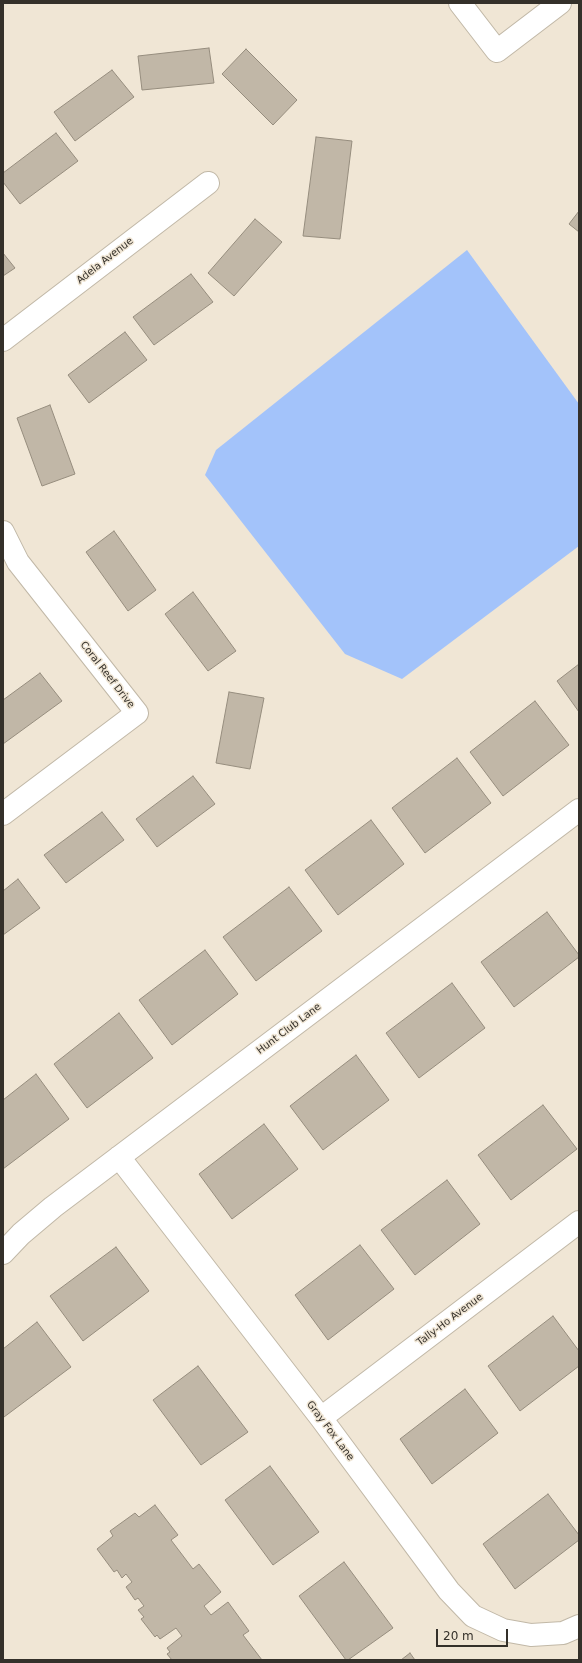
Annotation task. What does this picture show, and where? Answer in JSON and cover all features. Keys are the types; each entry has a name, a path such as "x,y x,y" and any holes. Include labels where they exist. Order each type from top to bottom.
{"street":[{"path":"460,3 497,51 553,5"},
{"name":"Adela Avenue","path":"3,340 208,183"},
{"name":"Coral Reef Drive","path":"3,532 18,562 137,713 3,814"},
{"name":"Hunt Club Lane","path":"3,1254 21,1234 53,1207 579,810"},
{"name":"Gray Fox Lane","path":"119,1157 321,1418 449,1591 473,1616 503,1630 530,1635 563,1633 579,1626"},
{"name":"Tally-Ho Avenue","path":"321,1418 579,1222"}],"water":[{"path":"467,250 579,404 579,546 402,679 345,654 205,475 216,450"}],"building":[{"path":"209,48 214,83 142,90 138,56"},
{"path":"246,49 297,100 273,125 222,74"},
{"path":"112,70 134,97 75,141 54,112"},
{"path":"56,133 78,161 20,204 3,182 3,173"},
{"path":"316,137 352,141 340,239 303,236"},
{"path":"579,211 579,232 569,224"},
{"path":"255,219 282,242 234,296 208,273"},
{"path":"3,253 15,268 3,276"},
{"path":"191,274 213,302 154,345 133,317"},
{"path":"125,332 147,360 89,403 68,375"},
{"path":"50,405 75,474 42,486 17,418"},
{"path":"114,531 156,590 128,611 86,552"},
{"path":"193,592 236,651 208,671 165,614"},
{"path":"579,664 579,712 557,681"},
{"path":"40,673 62,701 3,744 3,700"},
{"path":"229,692 264,698 250,769 216,763"},
{"path":"535,701 569,745 503,796 470,752"},
{"path":"457,758 491,803 425,853 392,808"},
{"path":"193,776 215,804 157,847 136,819"},
{"path":"102,812 124,840 66,883 44,855"},
{"path":"371,820 404,864 338,915 305,870"},
{"path":"18,879 40,908 3,935 3,891"},
{"path":"289,887 322,931 256,981 223,937"},
{"path":"547,912 579,957 514,1007 481,962"},
{"path":"205,950 238,994 172,1045 139,1000"},
{"path":"452,983 485,1028 419,1078 386,1033"},
{"path":"119,1013 153,1058 87,1108 54,1064"},
{"path":"356,1055 389,1100 323,1150 290,1106"},
{"path":"36,1074 69,1119 3,1169 3,1100"},
{"path":"543,1105 577,1149 511,1200 478,1155"},
{"path":"264,1124 298,1169 232,1219 199,1174"},
{"path":"447,1180 480,1224 415,1275 381,1230"},
{"path":"360,1245 394,1289 328,1340 295,1295"},
{"path":"116,1247 149,1291 83,1341 50,1296"},
{"path":"553,1316 579,1351 579,1366 520,1411 488,1366"},
{"path":"37,1322 71,1367 4,1417 3,1349"},
{"path":"198,1366 248,1432 201,1465 153,1400"},
{"path":"465,1389 498,1433 432,1484 400,1439"},
{"path":"270,1466 319,1532 273,1565 225,1500"},
{"path":"548,1494 579,1535 579,1540 515,1589 483,1544"},
{"path":"155,1505 178,1535 171,1540 193,1569 199,1564 221,1592 204,1606 211,1615 228,1602 249,1631 243,1635 262,1660 172,1660 167,1654 170,1652 167,1648 182,1636 176,1628 160,1639 157,1635 155,1637 141,1619 144,1617 138,1610 144,1606 138,1598 135,1600 126,1587 132,1582 126,1574 122,1578 117,1570 114,1572 97,1549 113,1536 110,1531 135,1513 139,1517"},
{"path":"344,1562 393,1628 348,1660 346,1660 299,1596"},
{"path":"410,1653 415,1660 401,1660"}]}
